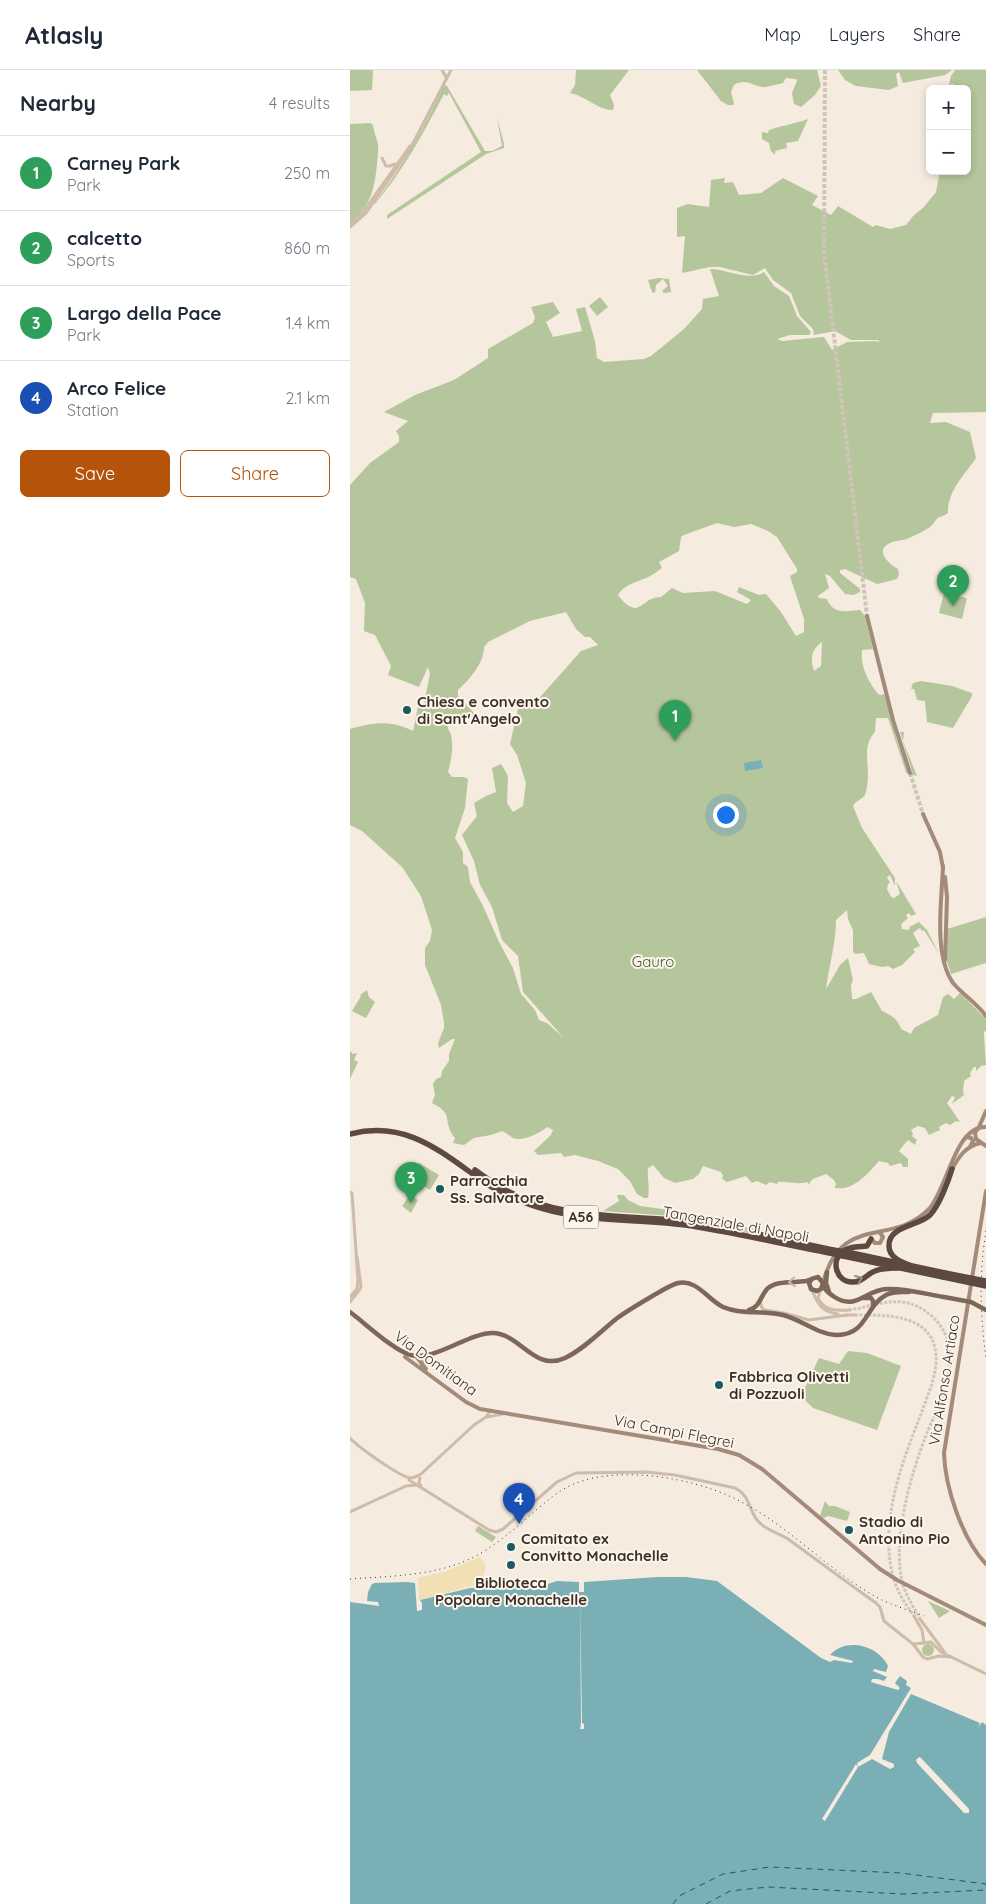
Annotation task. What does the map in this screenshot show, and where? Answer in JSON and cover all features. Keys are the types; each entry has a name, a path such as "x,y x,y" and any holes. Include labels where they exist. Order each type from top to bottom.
{"highway":[{"name":"Tangenziale di Napoli","path":"350,1132 368,1127 386,1127 418,1134 439,1145 501,1188 548,1206 592,1214 685,1221"},
{"name":"Tangenziale di Napoli","path":"350,1132 382,1130 415,1137 440,1150 499,1191 532,1205 556,1212 592,1218 684,1226 911,1266 986,1286"},
{"path":"911,1266 893,1256 889,1249 890,1240 896,1232 921,1222 931,1213 952,1169"},
{"name":"Tangenziale di Napoli","path":"758,1234 832,1252"},
{"path":"871,1238 867,1246 848,1249 840,1255 836,1266 840,1276 847,1282 857,1282 875,1270 898,1268"},
{"name":"Tangenziale di Napoli","path":"845,1254 898,1268 986,1281"}],"main road":[{"path":"867,616 892,716 910,773"},
{"path":"923,814 940,852 943,866 947,897 945,964"},
{"path":"943,866 940,943 945,964 953,982 986,1016"},
{"path":"984,1144 975,1138 986,1111"},
{"path":"814,1278 809,1283 811,1289 815,1291 822,1286 838,1249 863,1235 889,1230 915,1219 925,1212 934,1201 966,1137 978,1129 986,1127 984,1117"},
{"path":"966,1137 971,1138 973,1141 970,1147"},
{"path":"945,1179 958,1158 966,1150 970,1147 984,1144"},
{"path":"960,1146 961,1150 966,1150"},
{"name":"Via Alfonso Artiaco","path":"986,1191 944,1453 946,1477 955,1508 968,1535 986,1564"},
{"path":"863,1235 871,1238 876,1243 880,1243 889,1230"},
{"path":"871,1238 874,1233"},
{"path":"880,1233 882,1239"},
{"path":"743,1311 751,1310 757,1306 767,1289 773,1285 814,1278 822,1275 828,1269"},
{"path":"828,1269 827,1286 831,1295"},
{"path":"814,1278 821,1279 822,1286 826,1291 846,1303 868,1297 872,1299 874,1304 872,1310"},
{"path":"418,1358 493,1333 510,1338 539,1359 548,1361 561,1360 627,1312 678,1283 693,1285 724,1307 783,1315 825,1332 840,1334 858,1328 880,1300 889,1294 908,1292"},
{"path":"861,1299 870,1293 883,1289 971,1302 986,1310"},
{"path":"757,1306 759,1312"},
{"name":"Via Domitiana","path":"350,1313 466,1402 480,1409 491,1410"},
{"name":"Via Domitiana","path":"350,1313 404,1352 418,1358 424,1368 466,1400 491,1410"},
{"path":"407,1358 427,1357 436,1352"},
{"path":"422,1365 427,1357"},
{"name":"Via Campi Flegrei","path":"491,1410 718,1449 739,1455 762,1469 880,1569 903,1583 986,1625"}],"street":[{"path":"442,70 446,77"},
{"path":"350,225 368,209 410,149 451,70"},
{"path":"350,225 363,212 412,144"},
{"path":"382,158 387,166 392,166 398,162"},
{"path":"350,1302 359,1289 361,1280 351,1192"},
{"path":"822,1286 818,1298 825,1307 833,1310 849,1310"},
{"path":"350,1297 359,1289"},
{"path":"811,1289 816,1302 829,1313 855,1315"},
{"path":"760,1300 764,1310 809,1320 847,1315"},
{"path":"787,1314 797,1320"},
{"path":"414,1485 421,1476 474,1425 486,1417 491,1410"},
{"path":"486,1417 508,1413"},
{"path":"350,1438 364,1450 408,1478 414,1485 489,1530 496,1532 503,1529 557,1482 568,1476 586,1472 646,1472 675,1475 735,1488 742,1492 749,1502 753,1515 759,1523 784,1536 878,1604 884,1621 913,1644 923,1657 927,1659 934,1656 949,1656"},
{"path":"408,1478 421,1476"},
{"path":"350,1512 414,1485 419,1482 421,1476"},
{"path":"408,1478 414,1485"},
{"path":"914,1616 923,1632 923,1643 920,1653"},
{"path":"920,1619 949,1656"},
{"path":"927,1630 936,1648 986,1674"},
{"path":"913,1644 933,1643"},
{"path":"934,1656 936,1648"}],"green space":[{"path":"350,70 373,70 372,90 350,91"},
{"path":"576,70 629,70 610,95 614,105 613,110 602,108 570,93 575,85"},
{"path":"697,70 817,70 821,86 815,95 801,107 794,104 792,93 797,81 796,79 786,78 783,83 766,87 743,82 734,85 731,92 734,103 733,105 728,105 721,101"},
{"path":"838,70 952,70 945,75 903,83 899,72 896,74 898,86 889,90 856,86 845,80"},
{"name":"Gauro","path":"955,70 986,70 986,412 933,413 930,423 946,422 970,432 976,458 950,498 948,513 938,518 931,526 920,533 885,546 883,553 887,561 898,569 897,579 877,584 845,569 840,570 840,573 860,589 860,592 853,595 845,594 830,576 825,574 829,588 818,596 819,598 827,599 833,608 837,610 860,610 865,616 873,649 862,650 862,663 869,680 879,695 885,694 897,740 909,774 906,773 888,718 876,718 875,732 871,737 868,747 866,793 853,806 862,828 895,878 895,886 890,875 887,877 890,883 887,889 891,897 894,898 900,894 896,881 916,914 911,916 909,913 906,915 908,918 901,924 902,929 908,930 909,927 919,922 927,930 939,954 924,930 922,931 920,928 913,933 920,946 913,949 915,952 902,965 893,969 888,966 882,967 869,964 864,953 855,954 853,951 853,930 848,919 847,910 836,920 834,946 826,989 840,965 848,958 853,980 851,985 852,999 871,992 882,1011 894,1018 901,1029 911,1034 914,1028 938,1015 943,997 948,994 954,999 960,993 986,1019 986,1032 984,1031 984,1035 986,1065 981,1066 976,1071 976,1067 974,1067 970,1073 971,1076 964,1081 964,1095 952,1104 955,1097 952,1096 947,1103 960,1122 956,1121 950,1125 946,1123 939,1127 940,1130 929,1135 925,1128 918,1126 911,1130 912,1136 917,1140 915,1145 908,1140 899,1151 908,1159 908,1167 903,1167 901,1163 890,1166 888,1163 879,1161 865,1176 848,1187 835,1188 834,1180 826,1174 813,1179 810,1185 807,1182 778,1182 777,1184 770,1182 766,1185 757,1181 752,1183 746,1176 727,1182 722,1179 721,1172 703,1166 699,1174 693,1179 675,1183 664,1178 653,1165 648,1168 648,1198 637,1194 630,1181 618,1169 598,1161 575,1155 564,1157 561,1153 538,1155 534,1151 551,1135 553,1130 547,1127 536,1134 522,1139 513,1138 502,1131 474,1138 464,1145 453,1143 455,1138 444,1111 432,1103 435,1095 433,1084 436,1079 441,1077 442,1071 449,1061 449,1054 455,1039 439,1048 438,1043 444,1023 441,1005 425,965 425,948 430,941 432,930 421,896 402,867 362,831 350,825 350,729 382,723 405,727 413,731 418,707 424,703 430,674 428,667 419,687 388,675 391,666 375,635 364,631 365,603 356,579 350,577 350,485 370,463 399,442 399,436 396,431 408,421 384,412 415,395 454,380 488,358 488,349 533,323 535,317 531,307 553,302 560,313 546,322 553,337 582,331 576,309 585,307 595,341 597,358 604,362 644,359 651,356 684,329 702,309 703,299 719,296 710,269 752,276 764,272 774,286 789,296 797,316 811,332 809,335 790,335 777,339 782,341 824,337 832,350 847,342 880,342 878,340 851,340 835,331 814,335 813,329 800,316 791,293 773,280 765,268 753,275 720,267 710,267 682,273 685,236 677,237 677,208 688,204 709,207 711,180 725,178 724,183 733,182 739,195 761,193 783,178 818,196 812,205 831,215 838,206 873,227 876,225 890,229 906,225 936,192 939,175 971,175 971,85 949,85","holes":["717,523 734,527 751,524 777,537 797,569 797,572 790,576 804,619 804,632 796,636 781,612 766,594 759,595 739,587 737,592 751,600 747,604 715,591 683,593 672,588 661,597 633,608 618,595 625,587 652,575 662,568 659,562 679,551 681,537 684,535","566,612 576,629 585,637 590,637 598,645 581,651 533,705 518,709 510,744 517,755 526,783 523,806 513,812 507,803 508,776 501,764 492,768 496,792 474,803 477,816 462,835 474,861 480,885 492,907 502,940 518,956 523,992 563,1037 547,1023 539,1020 535,1010 521,994 513,968 470,882 468,867 463,863 463,852 455,838 465,808 468,779 452,777 448,772 452,745 448,724 464,717 473,717 475,714 458,696 458,690 476,670 482,659 484,647 488,642 530,621","822,642 821,666 814,671 812,655"]},
{"path":"444,85 447,86 485,151 492,151 502,146 497,117 504,148 486,154 387,219 387,215 481,152 449,93 447,96 444,94 404,165 374,204 413,146"},
{"path":"808,119 798,141 786,143 787,148 775,151 775,155 771,151 769,143 762,139 762,132 768,133 769,130"},
{"path":"370,123 373,125 378,145 375,180 371,196 363,210 350,222 350,124"},
{"path":"658,278 669,279 671,292 663,293 663,290 668,286 663,279 656,285 655,293 652,292 648,280"},
{"path":"600,297 608,307 597,316 589,306"},
{"path":"944,593 967,598 962,619 939,613"},
{"path":"921,681 952,686 972,693 953,728 927,722 925,701 917,700 914,689 911,689 913,683"},
{"path":"900,732 904,732 903,741 917,776 909,774 912,771"},
{"path":"986,917 986,963 951,974 946,959 947,929"},
{"path":"367,990 369,997 375,1002 366,1018 352,1011 360,995"},
{"path":"350,1051 353,1054 357,1053 354,1060 358,1062 350,1079"},
{"path":"419,1163 439,1175 430,1190 410,1178"},
{"path":"410,1195 418,1200 411,1213 402,1206"},
{"path":"617,1195 624,1195 628,1200 640,1206 670,1210 695,1218 758,1229 756,1235 686,1223 686,1217 603,1211 619,1201"},
{"path":"848,1351 867,1353 901,1366 877,1430 813,1408 801,1396 819,1358 839,1364"},
{"path":"825,1501 829,1506 835,1506 850,1512 847,1521 820,1516"},
{"path":"478,1526 496,1537 492,1542 475,1531"},
{"path":"928,1601 950,1611 939,1618"},
{"path":"926,1644 930,1644 934,1650 930,1656 926,1656 922,1652 922,1648"}],"sand":[{"path":"480,1557 486,1565 482,1583 419,1600 418,1578 444,1572"}],"water":[{"path":"761,760 763,768 745,771 744,763"},
{"path":"658,1577 686,1577 717,1581 821,1658 830,1662 834,1660 852,1663 853,1661 830,1655 837,1649 853,1645 861,1646 877,1653 888,1666 886,1672 874,1669 873,1671 887,1677 884,1681 872,1679 871,1682 898,1690 900,1688 895,1683 900,1676 907,1681 906,1685 911,1688 870,1755 857,1763 858,1767 872,1759 890,1769 894,1767 894,1764 882,1759 889,1732 911,1694 980,1723 978,1728 982,1722 986,1725 986,1904 350,1904 350,1602 379,1606 378,1602 367,1601 368,1592 372,1584 375,1583 415,1583 417,1611 422,1610 420,1600 470,1588 538,1587 557,1581 579,1582 579,1592 584,1592 584,1582","holes":["919,1757 969,1809 969,1813 964,1813 917,1763 916,1760"]}],"pier":[{"path":"580,1592 582,1723 584,1724 584,1729 580,1729"},
{"path":"856,1764 858,1767 825,1821 822,1819"}],"ferry route":[{"path":"673,1904 679,1896 723,1874 770,1867 901,1873 986,1884"},
{"path":"706,1904 730,1891 768,1887 903,1894 986,1890"}],"tunnel":[{"path":"825,70 824,252 867,616"},
{"path":"910,773 923,814"},
{"path":"685,1221 758,1234"},
{"path":"849,1310 889,1302 912,1304 921,1308 936,1320 947,1337 950,1357 948,1376 909,1487 904,1508 899,1549 903,1585 920,1619"},
{"path":"855,1315 890,1316 913,1322 923,1328 935,1348 935,1373 899,1474 890,1517 890,1559 894,1580 902,1599 914,1616"}],"railway":[{"path":"986,1231 981,1295 986,1358"},
{"path":"350,1579 428,1572 458,1564 484,1552 556,1494 572,1485 591,1478 612,1475 655,1476 696,1484 736,1499 776,1524 851,1581 877,1598 924,1616"}],"place":[{"name":"calcetto","path":"953,606"},
{"name":"Chiesa e convento di Sant'Angelo","path":"407,710"},
{"name":"Carney Park","path":"675,741"},
{"name":"Parrocchia Ss. Salvatore","path":"440,1189"},
{"name":"Largo della Pace","path":"411,1203"},
{"name":"Fabbrica Olivetti di Pozzuoli","path":"719,1385"},
{"name":"Arco Felice","path":"519,1524"},
{"name":"Stadio di Antonino Pio","path":"849,1530"},
{"name":"Comitato ex Convitto Monachelle","path":"511,1547"},
{"name":"Biblioteca Popolare Monachelle","path":"511,1565"}]}
